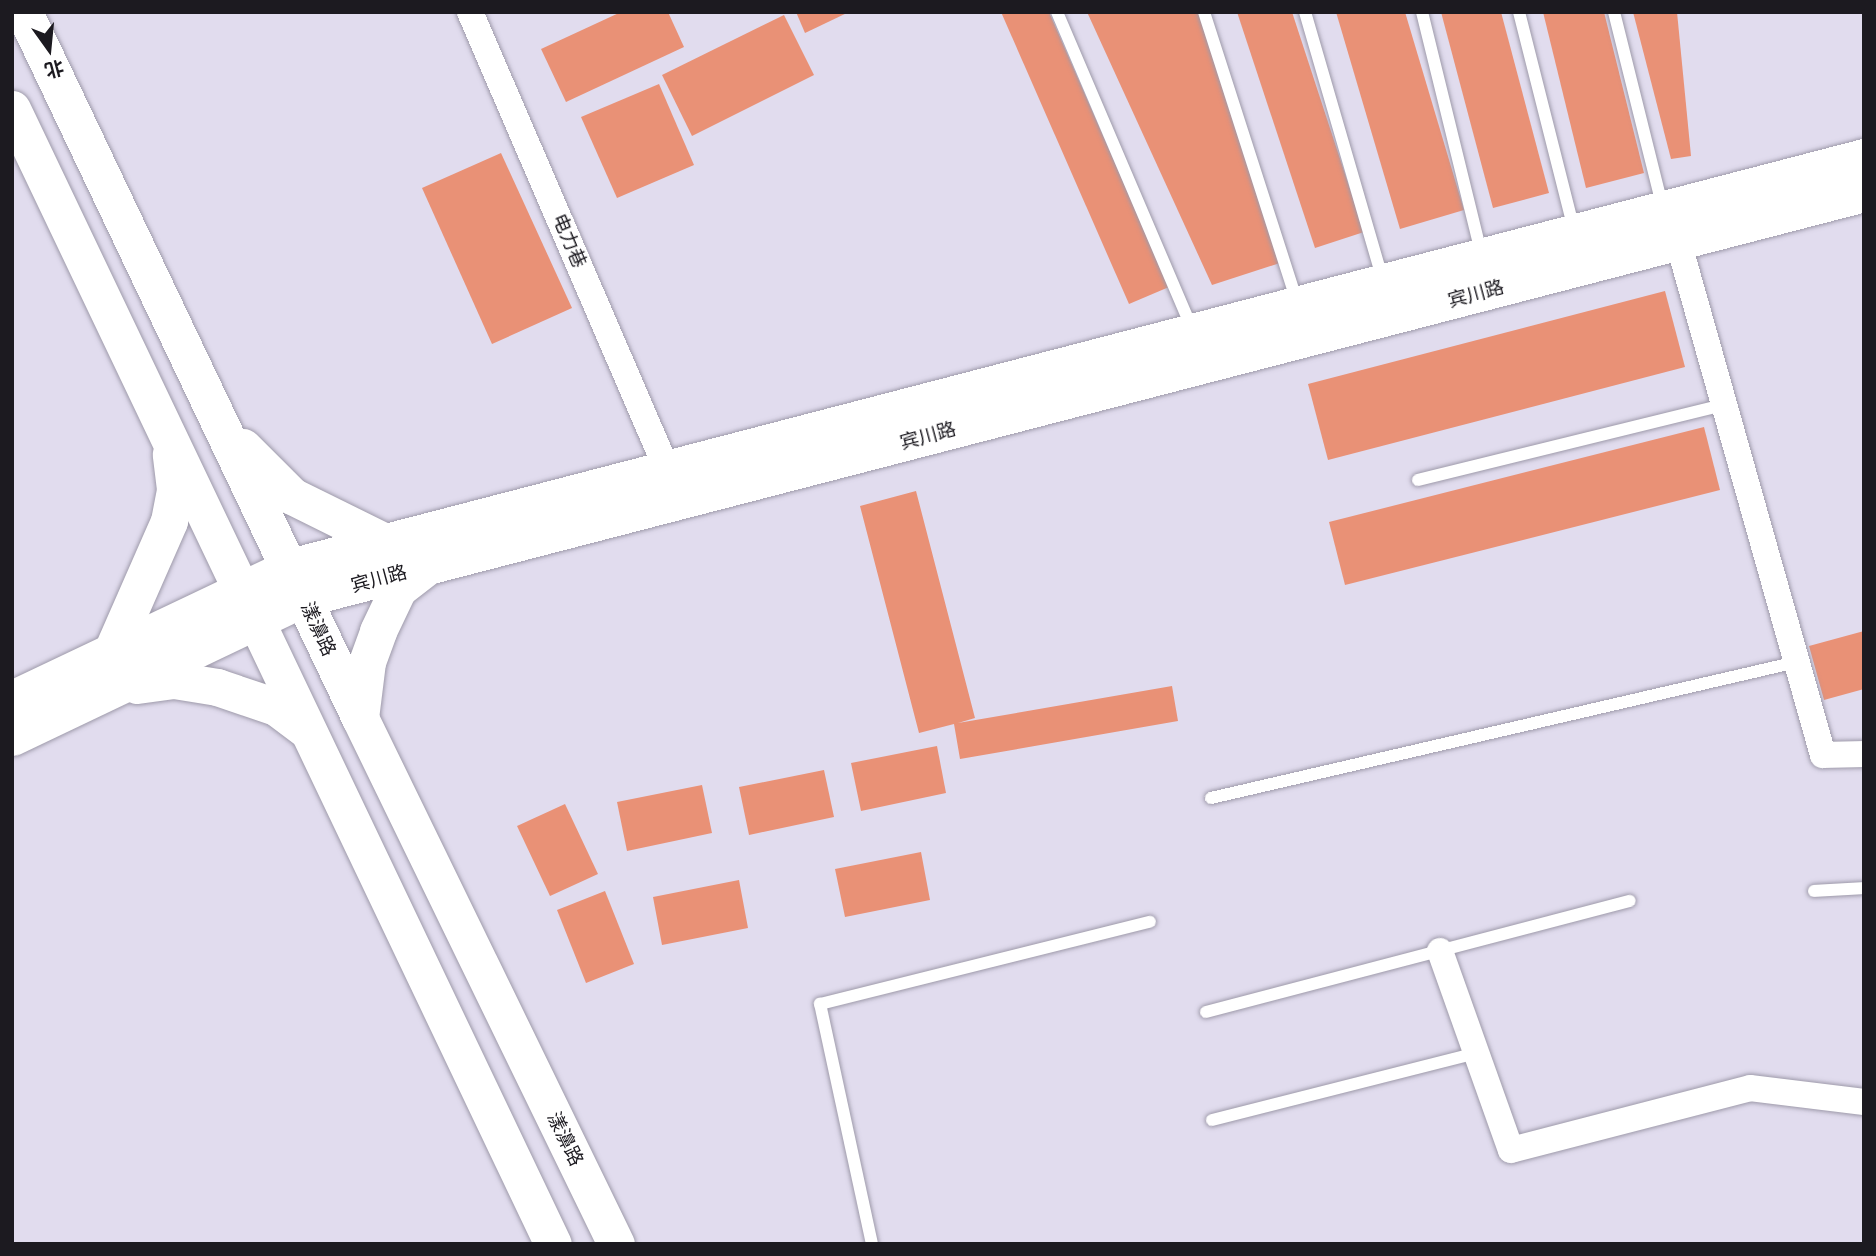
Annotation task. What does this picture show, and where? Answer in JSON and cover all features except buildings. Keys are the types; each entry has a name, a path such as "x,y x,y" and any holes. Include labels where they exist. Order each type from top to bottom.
{"main road":[{"name":"漾濞路","path":"24,12 360,718 617,1244"},
{"path":"12,109 169,432 248,606 553,1244"},
{"name":"宾川路","path":"297,583 426,566 1671,225 1864,157"},
{"name":"宾川路","path":"12,737 113,689 248,606 385,542 1574,233 1671,225 1864,193"},
{"path":"221,428 292,496 385,542"},
{"path":"112,651 169,521 175,489 169,432"},
{"path":"360,718 368,662 378,631 398,589 426,566"},
{"name":"宾川路","path":"12,699 112,651 248,606"},
{"path":"113,689 174,680 217,687 276,707 309,731"}],"street":[{"name":"电力巷","path":"470,12 667,469"},
{"path":"1671,225 1823,755 1864,754"},
{"path":"1440,951 1511,1150 1750,1088 1864,1102"}],"lane":[{"path":"1057,12 1194,332"},
{"path":"1204,12 1298,304"},
{"path":"1305,12 1383,282"},
{"path":"1422,12 1482,257"},
{"path":"1519,12 1574,233"},
{"path":"1614,12 1671,225"},
{"path":"1418,481 1724,405"},
{"path":"1210,798 1797,662"},
{"path":"1814,891 1864,888"},
{"path":"1206,1012 1630,901"},
{"path":"872,1244 820,1004 1150,922"},
{"path":"1212,1120 1476,1053"}]}
